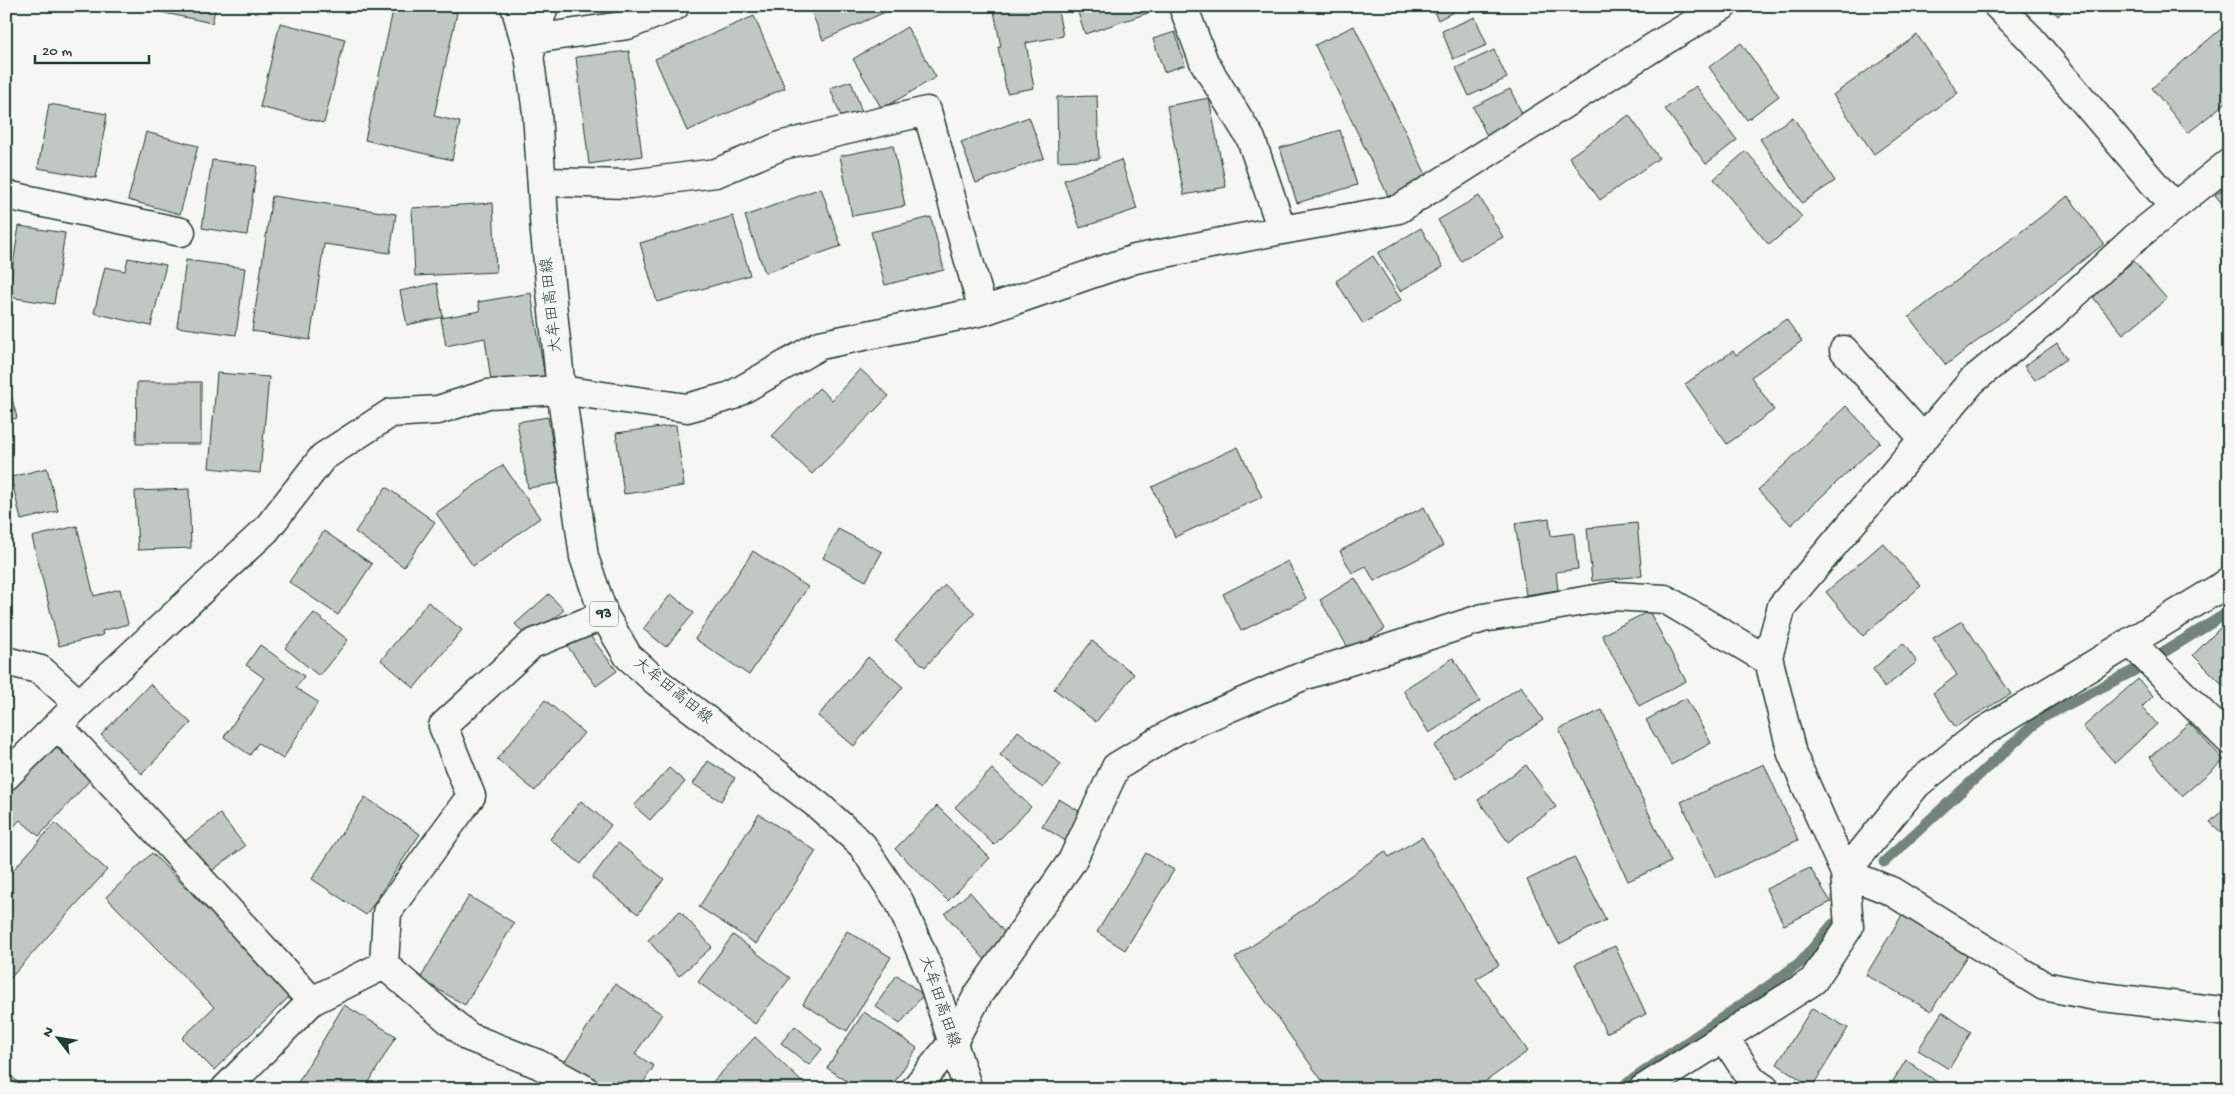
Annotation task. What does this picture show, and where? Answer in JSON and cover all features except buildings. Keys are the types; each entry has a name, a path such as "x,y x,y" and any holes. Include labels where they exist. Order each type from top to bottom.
{"street":[{"name":"大牟田高田線","path":"515,6 532,47 561,390 584,557 604,615 628,656 657,682 819,806 862,845 900,903 929,970 968,1089"},
{"path":"544,6 532,47 628,25 675,6"},
{"path":"1183,6 1204,62 1251,139 1282,230"},
{"path":"6,776 79,704 266,530 323,457 391,413 438,410 488,394 561,390 687,408 730,396 820,345 983,312 1135,259 1282,230 1399,210 1658,45 1723,6"},
{"path":"1998,6 2031,39 2174,207"},
{"path":"542,182 630,184 716,173 783,145 927,111 983,312"},
{"path":"1643,1089 1813,982 1849,928 1845,873 1792,754 1769,662 1768,657 1782,606 1972,380 2049,318 2135,238 2229,163"},
{"path":"6,195 181,232"},
{"path":"1844,350 1923,438"},
{"path":"1845,873 1917,784 1981,733 2229,582"},
{"path":"915,1089 952,1042 978,995 1072,861 1116,766 1175,732 1303,676 1483,618 1613,596 1665,599 1769,662"},
{"path":"384,965 387,912 471,796 443,726 532,644 604,615"},
{"path":"2130,642 2229,740"},
{"path":"6,661 41,670 79,704"},
{"path":"57,725 144,815 209,890 312,1001"},
{"path":"1845,873 1891,891 2044,986 2095,996 2229,1012"},
{"path":"225,1089 312,1001 384,965"},
{"path":"384,965 469,1037 538,1064 584,1089"},
{"path":"1724,1037 1752,1080 1765,1089"}],"waterway":[{"path":"1884,862 2041,718 2133,671 2229,612"},
{"path":"1619,1089 1802,961 1833,924"}]}
